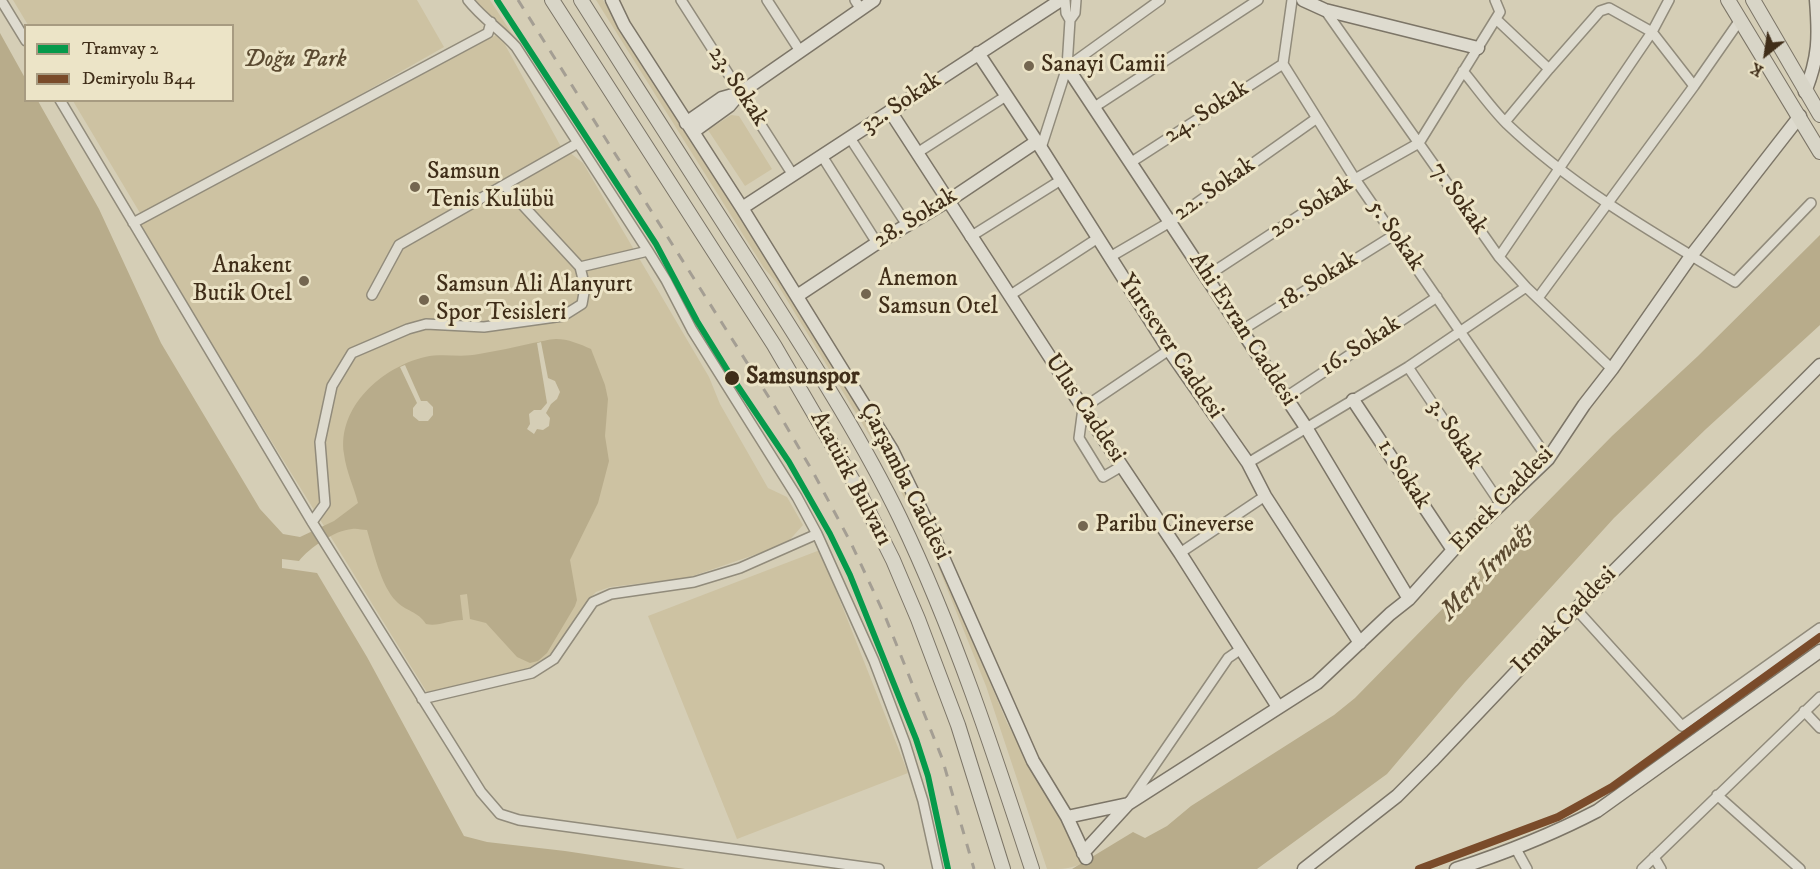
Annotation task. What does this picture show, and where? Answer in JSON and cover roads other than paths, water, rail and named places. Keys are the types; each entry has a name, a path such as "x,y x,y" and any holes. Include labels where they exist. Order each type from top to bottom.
{"main road":[{"name":"Atatürk Bulvarı","path":"552,0 774,345 823,425 855,484 893,560 918,619 958,725 1004,869"},
{"name":"Atatürk Bulvarı","path":"581,0 782,314 862,445 899,516 933,591 985,724 1031,868"},
{"path":"1728,0 1820,152"},
{"path":"1753,0 1820,115"}],"street":[{"path":"1,0 24,38"},
{"path":"468,0 516,47 648,251 692,330 797,497 817,534 874,661 905,743 923,801 938,869"},
{"name":"Çarşamba Caddesi","path":"612,0 624,25 742,208 892,450 930,528 1033,761 1067,817 1085,856"},
{"name":"23. Sokak","path":"681,0 793,174"},
{"path":"767,0 800,51"},
{"path":"690,127 729,106 740,93 800,51 858,4 874,0"},
{"path":"1063,0 1070,20"},
{"name":"32. Sokak","path":"742,208 1063,0"},
{"path":"1039,145 1067,67 1070,20 1075,13 1076,0"},
{"path":"1067,67 1160,0"},
{"path":"1093,108 1258,0"},
{"path":"1283,64 1292,0"},
{"path":"1303,0 1325,10 1478,48"},
{"path":"1419,143 1500,12 1496,0"},
{"path":"1499,257 1652,32 1669,0"},
{"path":"1805,92 1815,66 1819,37 1816,0"},
{"path":"1505,122 1600,11 1609,8 1652,32 1694,86"},
{"name":"7. Sokak","path":"1325,10 1499,257 1526,287 1612,369"},
{"path":"1496,19 1549,69"},
{"path":"1538,298 1740,20"},
{"path":"133,223 488,33 491,22"},
{"name":"Yurtsever Caddesi","path":"978,53 1169,350 1248,463 1265,496 1360,643"},
{"name":"5. Sokak","path":"1283,64 1355,179 1548,459"},
{"name":"24. Sokak","path":"1130,163 1283,64"},
{"name":"Ahi Evran Caddesi","path":"1067,67 1307,429 1409,599"},
{"path":"1463,71 1505,122 1559,171 1606,203 1735,282 1811,203"},
{"path":"917,153 1006,96"},
{"path":"61,102 312,522 481,792 500,814 519,820 879,869"},
{"name":"Ulus Caddesi","path":"890,111 970,237 1180,553 1278,707"},
{"name":"Emek Caddesi","path":"1085,856 1128,804 1317,683 1409,599 1500,502 1548,459 1691,256 1800,116"},
{"name":"22. Sokak","path":"1110,257 1170,222 1317,118"},
{"path":"850,138 907,225"},
{"path":"372,295 399,245 578,143"},
{"name":"20. Sokak","path":"1207,276 1355,179 1419,143"},
{"name":"28. Sokak","path":"796,296 946,200 1039,145"},
{"path":"822,156 877,243"},
{"path":"970,237 1060,180"},
{"path":"312,522 325,504 320,442 332,386 352,353 408,329 426,324 484,327 563,316 582,304 585,287 580,267 505,186"},
{"name":"18. Sokak","path":"1242,330 1394,235"},
{"path":"1009,296 1098,238"},
{"path":"580,267 648,251"},
{"path":"1248,463 1408,367 1526,287"},
{"name":"16. Sokak","path":"1286,397 1437,297"},
{"path":"1122,466 1103,477 1079,438 1083,408 1169,350"},
{"name":"Irmak Caddesi","path":"1304,869 1396,796 1432,761 1576,609 1820,365"},
{"name":"3. Sokak","path":"1408,367 1500,502"},
{"name":"1. Sokak","path":"1353,400 1453,550"},
{"path":"1180,553 1265,496"},
{"path":"422,699 532,673 554,659 593,602 611,594 694,582 731,571 817,534"},
{"path":"1576,609 1682,726 1820,628"},
{"path":"1128,804 1228,658 1241,649"},
{"path":"1456,869 1516,849 1559,831 1597,811 1820,651"},
{"path":"1642,869 1820,697"},
{"path":"1804,711 1820,728"},
{"path":"1717,795 1800,869"},
{"name":"Emek Caddesi","path":"1067,817 1128,804"},
{"path":"1516,849 1527,869"},
{"path":"1654,857 1661,869"}],"water":[{"path":"0,33 24,76 24,102 39,102 99,209 161,343 260,509 283,534 300,537 334,521 358,503 344,454 344,437 348,420 355,405 366,392 393,370 425,357 472,355 553,339 569,341 591,349 608,399 605,436 609,461 598,503 570,560 577,600 575,606 547,653 538,661 530,663 517,657 486,623 470,619 467,594 460,595 463,620 426,624 391,594 382,577 367,530 345,530 330,536 299,561 282,559 282,568 317,573 367,657 464,836 487,842 685,869 0,869"},
{"name":"Mert Irmağı","path":"1820,235 1820,325 1706,429 1614,518 1465,682 1387,774 1257,869 1072,869 1133,832 1145,838 1167,826 1191,806 1334,715 1355,698 1612,436 1698,356"}],"railway":[{"path":"518,0 775,407 851,543 885,616 942,758 974,869"}],"tram line":[{"name":"2","path":"497,0 656,244 697,321 789,462 830,534 850,575 916,739 928,776 948,869"}],"rail line":[{"name":"B44","path":"1419,869 1558,817 1612,787 1820,637"}],"place":[{"name":"Sanayi Camii","path":"1029,66"},
{"name":"Samsun Tenis Kulübü","path":"415,187"},
{"name":"Anakent Butik Otel","path":"304,281"},
{"name":"Anemon Samsun Otel","path":"866,294"},
{"name":"Samsun Ali Alanyurt Spor Tesisleri","path":"424,300"},
{"name":"Samsunspor","path":"732,378"},
{"name":"Paribu Cineverse","path":"1083,526"}],"park label":[{"name":"Doğu Park","path":"295,61"}]}
